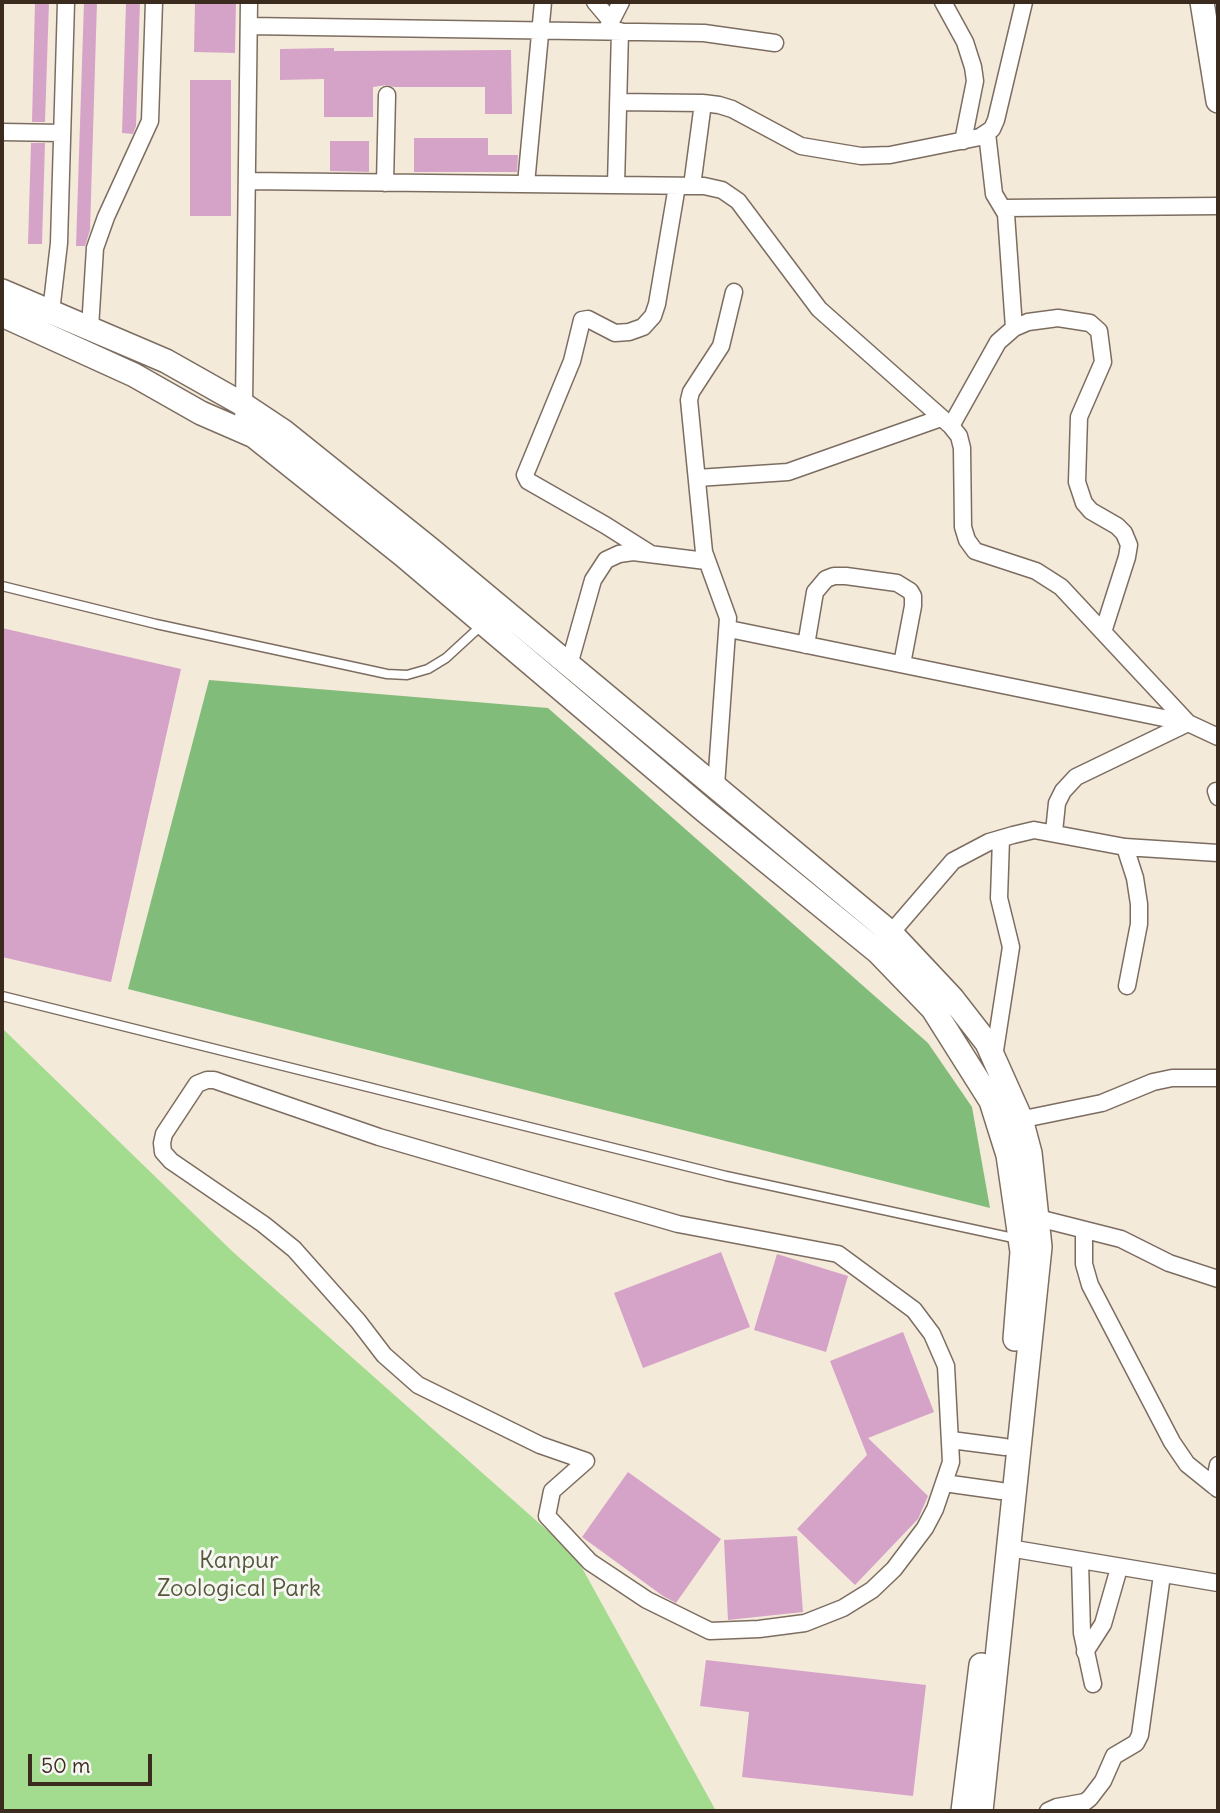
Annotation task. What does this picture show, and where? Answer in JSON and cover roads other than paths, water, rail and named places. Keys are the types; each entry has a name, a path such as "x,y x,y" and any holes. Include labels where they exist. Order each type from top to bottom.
{"main road":[{"path":"1202,2 1218,101"},
{"path":"2,291 166,361 244,405 294,439 891,933 952,998 987,1043 1021,1119 1030,1153 1040,1247 981,1811"},
{"path":"2,315 134,375 201,413 254,436 333,498 705,811 878,952 933,1009 991,1101 1008,1155 1022,1252 1001,1491 963,1811"}],"street":[{"path":"51,312 59,243 66,2"},
{"path":"90,328 95,248 106,217 150,121 153,2"},
{"path":"242,431 249,2"},
{"path":"526,184 543,2"},
{"path":"595,2 612,28"},
{"path":"616,185 618,102 612,28 621,2"},
{"path":"943,2 965,42 973,67 975,81 963,141"},
{"path":"618,102 703,103 732,109 801,146 825,152 875,156 963,141 987,133 996,120 1024,2"},
{"path":"249,26 540,31 612,28 704,33 775,43"},
{"path":"385,183 387,95"},
{"path":"651,554 528,481 525,475 572,361 582,320 587,319 615,332 629,332 643,327 653,316 703,103"},
{"path":"2,132 62,133"},
{"path":"987,133 994,194 1004,208 1014,328"},
{"path":"247,181 685,186 722,190 738,201 819,309 959,436 962,448 962,514 967,540 975,551 1036,571 1061,587 1188,723"},
{"path":"1004,208 1218,206"},
{"path":"716,786 729,629 726,608 706,561 689,400 691,392 721,346 734,292"},
{"path":"697,478 788,472 946,422 998,342 1014,328 1028,322 1058,318 1090,323 1099,331 1104,362 1079,417 1077,482 1084,503 1091,511 1117,526 1124,533 1129,545 1103,632"},
{"path":"569,665 593,580 606,560 633,552 706,561"},
{"path":"806,645 816,592 826,579 846,576 897,583 911,590 913,596 902,664"},
{"path":"729,629 1188,723 1218,737"},
{"path":"1054,832 1058,803 1063,791 1076,777 1188,723"},
{"path":"891,933 953,861 969,851 1034,830 1125,847 1218,853"},
{"path":"994,1059 1011,947 999,898 1001,839"},
{"path":"1125,847 1135,878 1139,904 1139,924 1126,986"},
{"path":"999,1127 1021,1119 1102,1103 1153,1082 1218,1078"},
{"path":"214,1080 379,1137 678,1224 838,1254 914,1310 932,1335 946,1366 951,1462 944,1483 925,1528 910,1549 894,1569 862,1596 843,1608 805,1623 759,1629 710,1631 647,1600 590,1562 547,1516 552,1492 586,1461 529,1439 418,1385 384,1355 294,1249 263,1224 171,1161 163,1152 164,1134 197,1084 214,1080"},
{"path":"1038,1217 1121,1239 1169,1263 1218,1279"},
{"path":"1084,1230 1084,1264 1090,1285 1172,1441 1187,1464 1216,1488"},
{"path":"951,1440 1005,1447"},
{"path":"1216,1488 1218,1465"},
{"path":"944,1483 1001,1491"},
{"path":"1009,1548 1218,1583"},
{"path":"1080,1561 1081,1620 1093,1684"},
{"path":"1085,1652 1103,1624 1119,1568"},
{"path":"1048,1811 1085,1802 1090,1798 1103,1781 1114,1756 1136,1743 1140,1735 1162,1575"}],"lane":[{"path":"2,586 156,624 387,674 407,675 428,668 446,658 484,623"},
{"path":"2,996 726,1176 1020,1240"}],"park label":[{"name":"Kanpur Zoological Park","path":"239,1575"}]}
